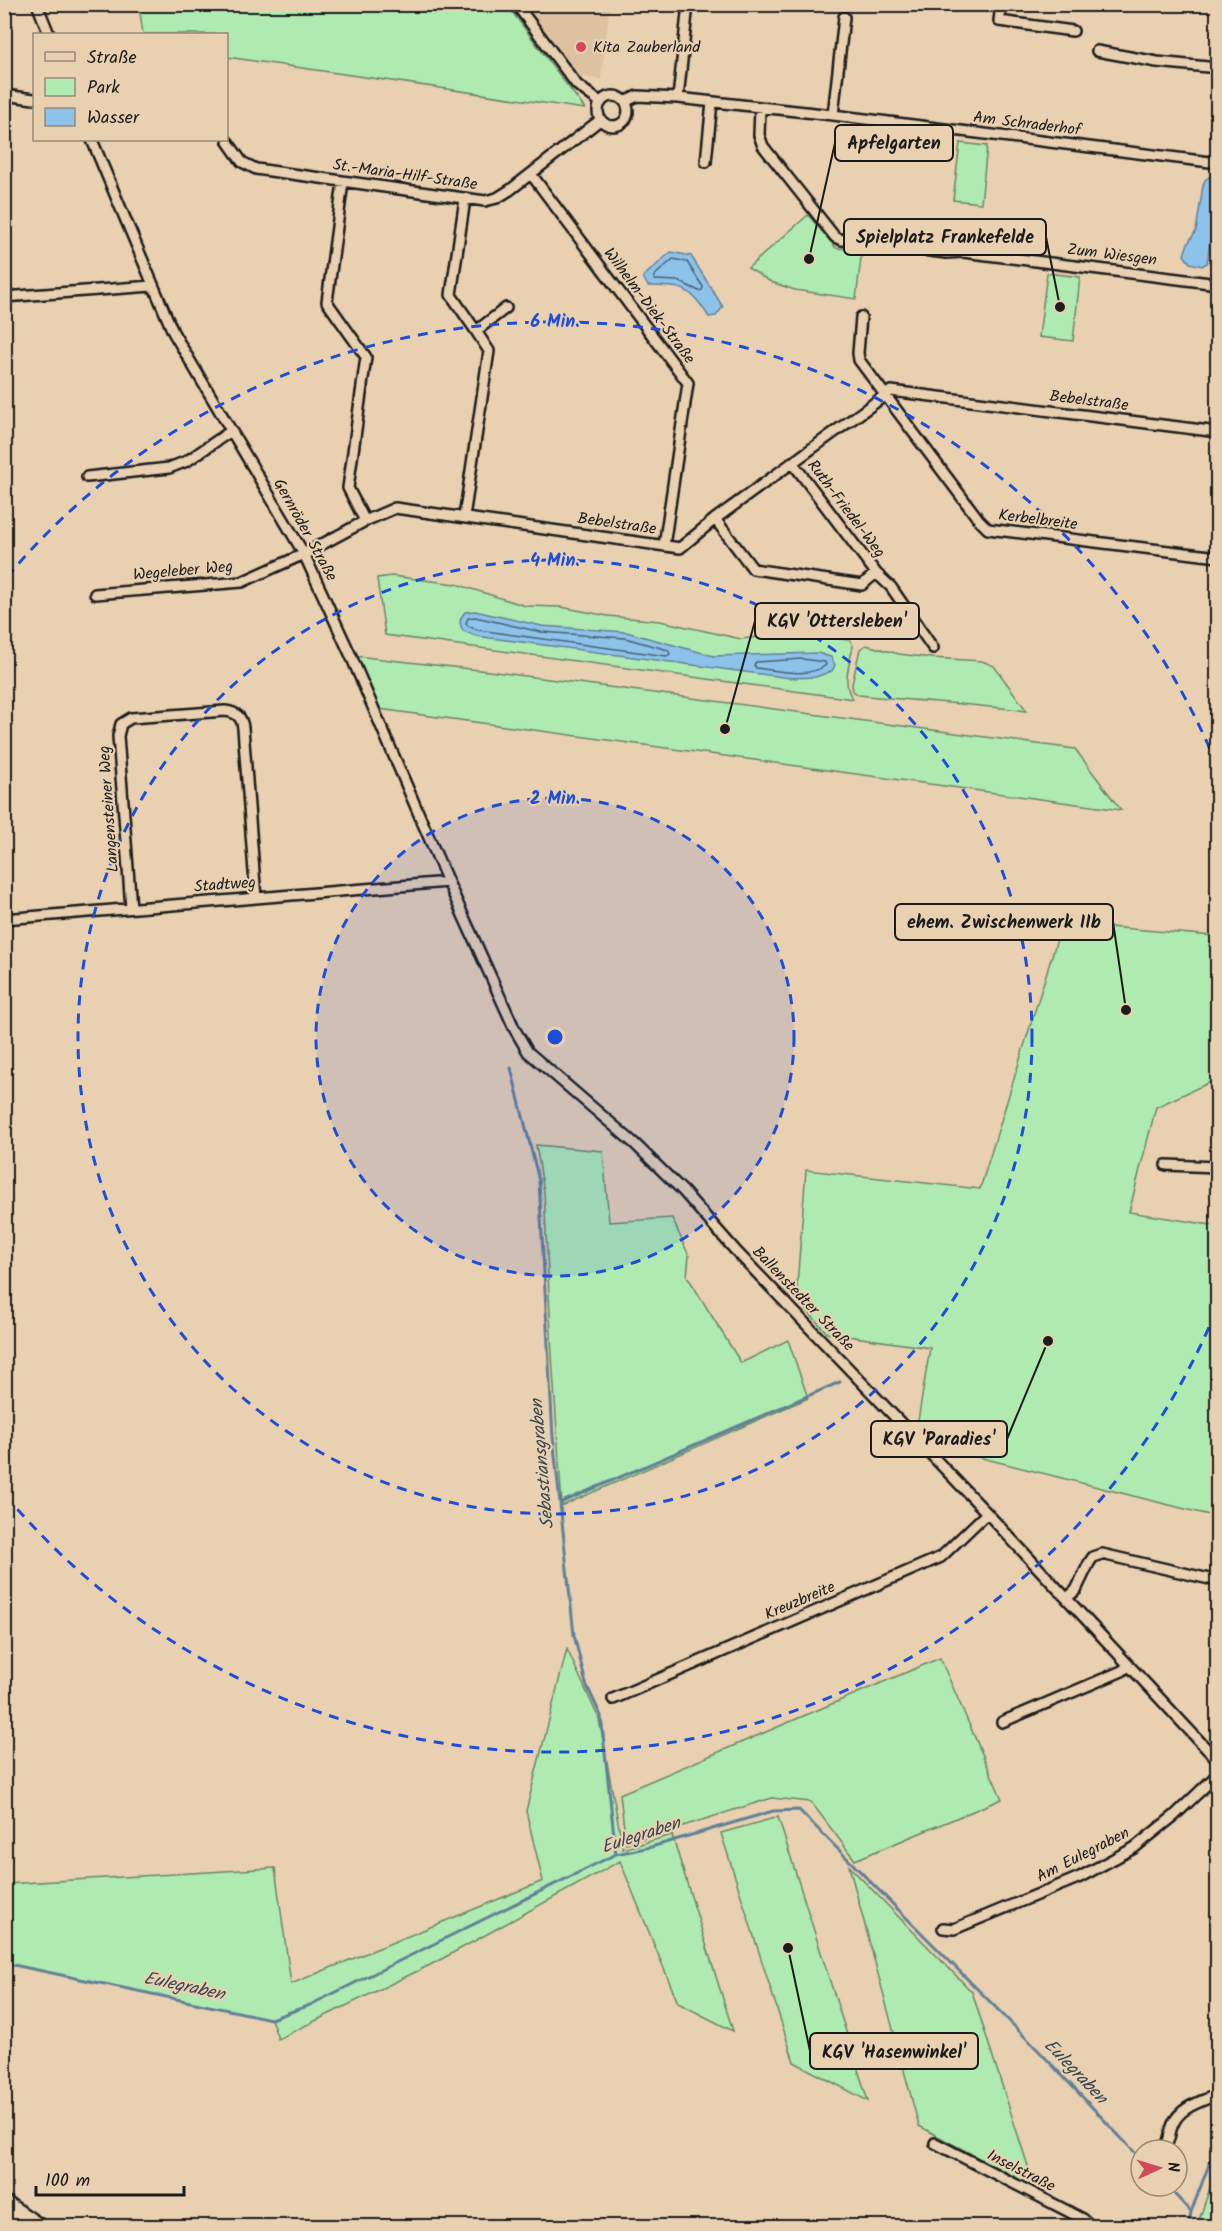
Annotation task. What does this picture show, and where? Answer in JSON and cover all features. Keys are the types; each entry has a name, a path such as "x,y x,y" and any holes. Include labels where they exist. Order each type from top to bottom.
{"highway":[{"path":"4,2204 37,2226"},
{"path":"4,2223 9,2226"}],"street":[{"path":"37,4 49,33"},
{"path":"516,4 577,85 600,102 597,112 600,120 608,125 621,123 628,114 625,102"},
{"path":"678,98 688,4"},
{"path":"1001,4 999,21 1073,31"},
{"path":"834,115 844,17"},
{"path":"1097,51 1157,62 1218,68"},
{"path":"4,95 33,99"},
{"name":"Am Schraderhof","path":"600,102 609,96 615,96 625,102 637,96 678,98 1218,163"},
{"path":"706,162 712,102"},
{"name":"Zum Wiesgen","path":"760,108 759,128 763,146 835,237 842,240 946,253 963,252 1218,284"},
{"name":"St.-Maria-Hilf-Straße","path":"228,142 242,162 256,169 485,201 497,198 600,120"},
{"name":"Gernröder Straße","path":"92,141 173,332 304,554 477,943"},
{"name":"Wilhelm-Diek-Straße","path":"531,174 688,383 664,546"},
{"path":"343,182 327,302 366,357 348,488 364,521"},
{"path":"464,517 489,351 451,295 465,199"},
{"path":"4,297 152,286"},
{"path":"476,332 506,308"},
{"path":"861,317 859,360 886,394"},
{"name":"Bebelstraße","path":"304,554 364,521 395,508 680,548 792,462 891,392 1218,432"},
{"name":"Kerbelbreite","path":"886,394 988,529 1218,557"},
{"path":"87,477 175,466 231,431"},
{"name":"Ruth-Friedel-Weg","path":"792,462 876,573 891,587 933,648"},
{"name":"Ruth-Friedel-Weg","path":"715,519 753,569 862,585 876,573"},
{"name":"Wegeleber Weg","path":"95,594 242,582 304,554"},
{"name":"Langensteiner Weg","path":"131,908 118,729 122,723 131,718 225,711 234,712 239,717 243,728 256,898"},
{"name":"Stadtweg","path":"4,919 448,882"},
{"name":"Ballenstedter Straße","path":"477,943 515,1030 528,1052 635,1144 683,1191 776,1293 987,1513 1218,1761"},
{"path":"1166,1164 1218,1167"},
{"name":"Kreuzbreite","path":"613,1699 941,1557 987,1513"},
{"path":"1067,1598 1076,1590 1093,1557 1102,1554 1218,1581"},
{"path":"1002,1722 1122,1671 1129,1665"},
{"name":"Am Eulegraben","path":"943,1928 954,1929 1058,1886 1134,1848 1174,1816 1218,1773"},
{"path":"1170,2138 1172,2125 1181,2111 1218,2094"},
{"name":"Inselstraße","path":"935,2144 1083,2219 1091,2226"}],"shaded area":[{"name":"Kita Zauberland","path":"523,5 610,5 601,79 580,77"}],"green space":[{"path":"139,5 507,5 585,109 228,57 228,33 143,33"},
{"path":"960,143 987,146 981,203 953,200"},
{"path":"808,215 836,248 862,250 856,299 795,290 771,282 748,268"},
{"path":"1047,273 1080,277 1073,341 1039,337"},
{"path":"392,576 456,584 526,606 561,607 608,616 660,621 741,639 777,635 850,640 853,646 847,680 849,693 853,699 385,635 377,578"},
{"path":"866,645 899,654 982,661 994,666 1027,711 859,695 853,691 852,684 860,649"},
{"path":"355,656 488,671 1075,749 1121,810 379,709"},
{"path":"1062,923 1214,936 1218,940 1217,1079 1156,1107 1129,1212 1217,1226 1217,1517 934,1446 933,1451 916,1433 930,1348 827,1333 796,1298 806,1170 980,1189"},
{"path":"536,1145 603,1151 609,1222 672,1218 689,1256 687,1276 741,1363 788,1340 808,1398 562,1506 544,1192"},
{"path":"567,1649 599,1719 623,1849 672,1835 733,2031 678,2003 620,1861 438,1961 278,2039 271,2019 5,1963 5,1884 275,1868 291,1984 543,1881 526,1811"},
{"path":"940,1658 1002,1799 855,1860 811,1802 772,1798 626,1844 620,1794"},
{"path":"778,1817 868,2101 794,2062 721,1833"},
{"path":"849,1866 972,1992 1035,2188 919,2126"},
{"path":"1217,2167 1217,2226 1197,2226"}],"water":[{"path":"1209,177 1216,179 1217,188 1207,263 1202,266 1190,263 1184,255 1196,231 1203,186"},
{"path":"671,252 691,256 723,307 716,316 709,317 696,299 685,290 648,286 643,277"},
{"path":"475,611 542,626 626,632 714,656 818,653 831,657 835,665 832,671 816,677 790,678 476,636 463,631 460,623 465,612"}],"waterway":[{"name":"Sebastiansgraben","path":"511,1068 539,1181 553,1437 574,1635 586,1684 601,1716 616,1854"},
{"path":"560,1503 840,1382"},
{"name":"Eulegraben","path":"4,1963 271,2019 310,2005 616,1854 651,1847 773,1811 799,1810 1038,2050 1129,2146"},
{"path":"1189,2226 1191,2212 1218,2141"},
{"name":"Eulegraben","path":"1178,2198 1191,2212"}],"place":[{"name":"Kita Zauberland","path":"581,47"},
{"name":"Apfelgarten","path":"809,259"},
{"name":"Spielplatz Frankefelde","path":"1060,307"},
{"name":"KGV 'Ottersleben'","path":"725,729"},
{"name":"ehem. Zwischenwerk IIb","path":"1126,1010"},
{"name":"KGV 'Paradies'","path":"1048,1341"},
{"name":"KGV 'Hasenwinkel'","path":"788,1948"}]}
